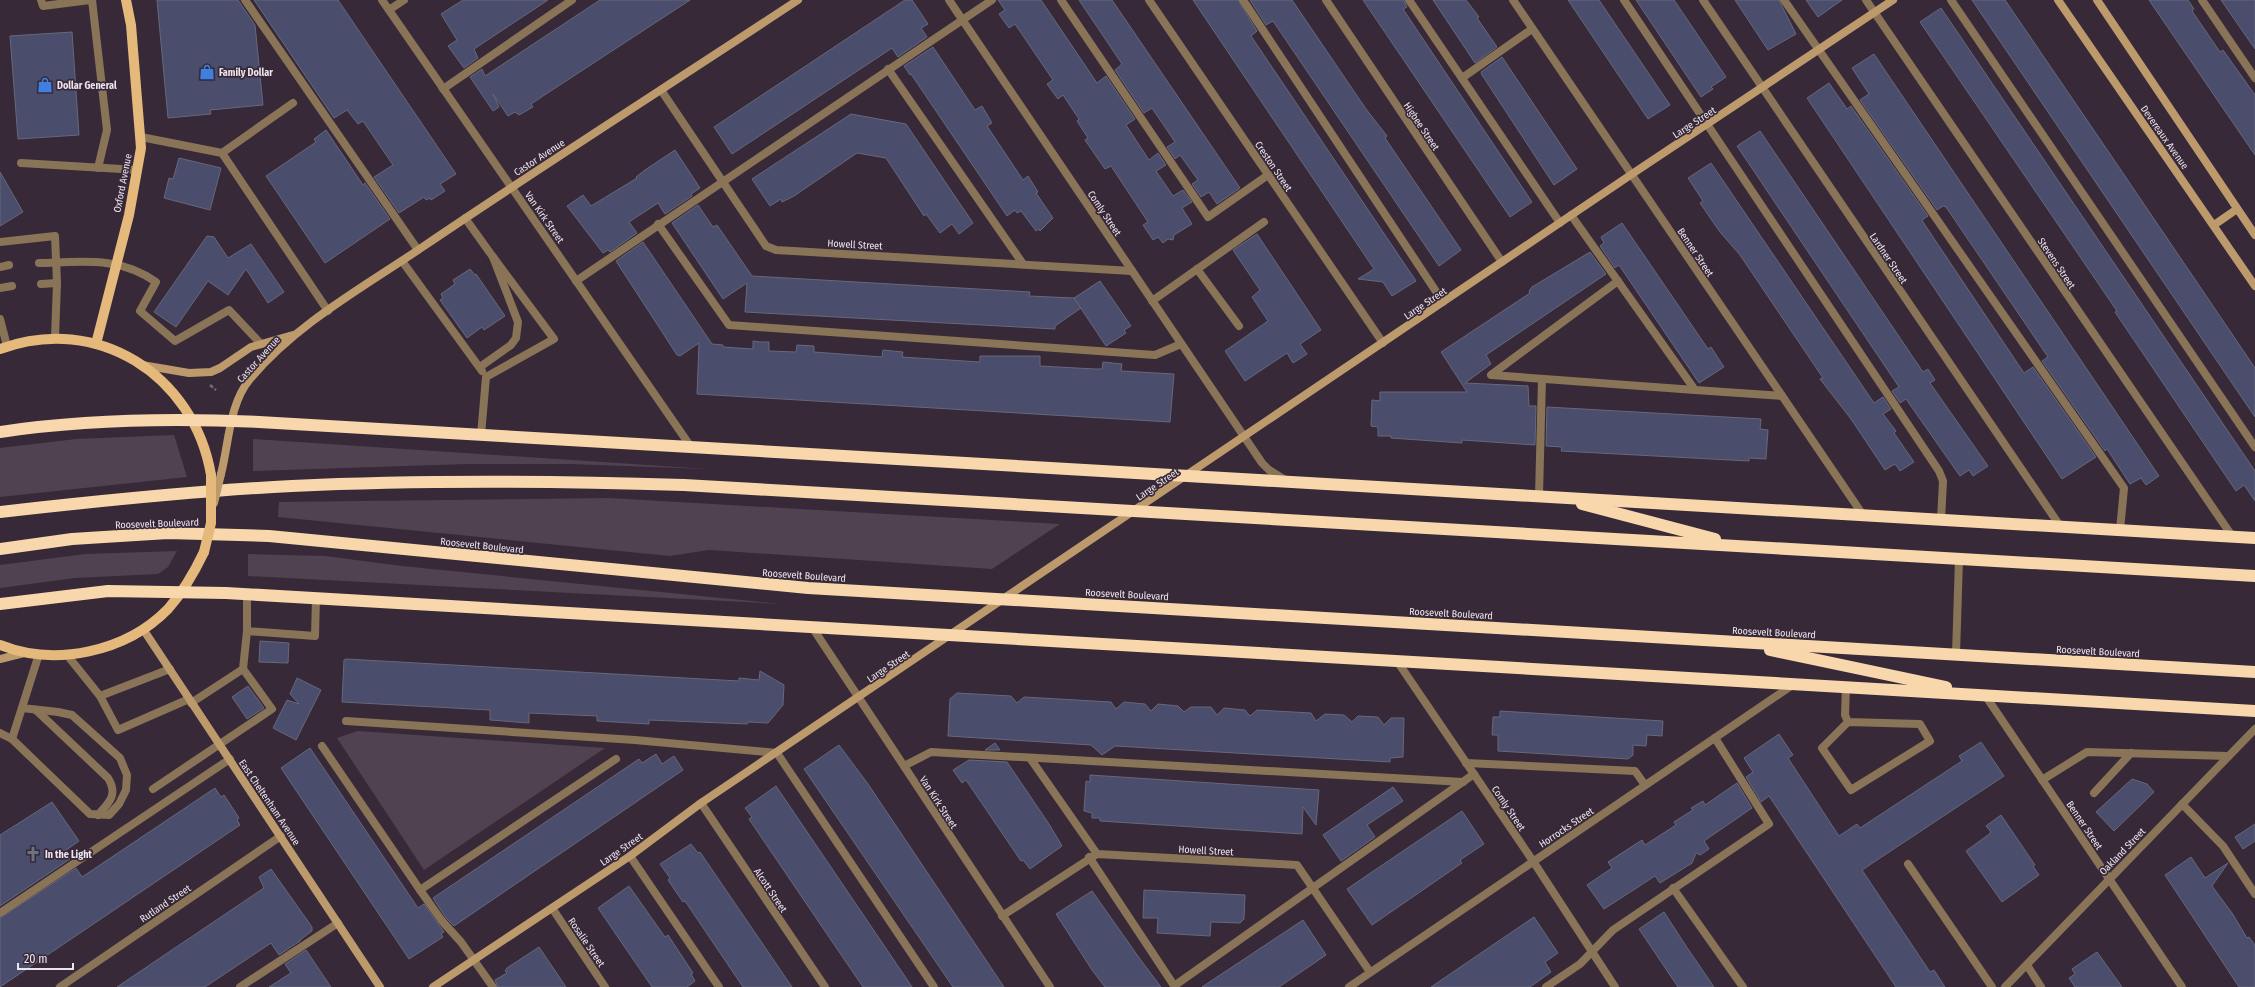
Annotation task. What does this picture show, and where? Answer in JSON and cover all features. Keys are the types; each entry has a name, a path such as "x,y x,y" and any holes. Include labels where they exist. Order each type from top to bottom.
{"highway":[{"path":"0,432 99,422 192,419 2255,538"},
{"path":"0,512 119,499 291,486 488,481 684,485 2255,576"},
{"path":"1556,497 1742,546"},
{"name":"Roosevelt Boulevard","path":"0,549 72,539 147,534 219,533 269,536 742,582 1005,599 2255,672"},
{"path":"0,604 108,591 182,591 247,594 2255,711"},
{"path":"1730,641 1985,695"}],"main road":[{"name":"Oxford Avenue","path":"96,344 138,170 141,136 131,25 126,0"},
{"path":"0,645 25,652 67,655 107,646 143,629 167,610 182,591 204,552 211,523 216,474 192,419 171,390 142,365 128,357 96,344 55,337 4,348"}],"street":[{"path":"40,0 43,6 91,0 107,130 98,168"},
{"path":"245,0 418,250"},
{"name":"Van Kirk Street","path":"382,0 691,447"},
{"path":"388,10 404,0"},
{"path":"443,89 572,0"},
{"name":"Castor Avenue","path":"216,474 241,392 250,379 293,335 465,218 798,0"},
{"name":"Comly Street","path":"949,0 1245,437 1269,470 1289,482"},
{"path":"576,280 722,180 992,0"},
{"path":"1061,0 1208,217 1268,175"},
{"name":"Creston Street","path":"1149,0 1383,343"},
{"path":"1243,0 1443,302"},
{"name":"Higbee Street","path":"1326,0 1502,262"},
{"path":"1408,0 1560,223"},
{"name":"Benner Street","path":"1512,0 1863,515"},
{"path":"1624,0 1709,124 1939,471 1943,481 1941,520"},
{"name":"Lardner Street","path":"1703,0 2060,526"},
{"path":"1784,0 1817,50 2124,488 2120,530"},
{"name":"Stevens Street","path":"1866,0 2232,536"},
{"name":"Large Street","path":"433,987 474,958 630,856 701,803 1188,476 1571,215 1762,89 1817,50 1893,0"},
{"path":"1951,0 2255,447"},
{"name":"Devereaux Avenue","path":"2058,0 2255,286"},
{"name":"Devereaux Avenue","path":"2097,0 2255,235"},
{"path":"2202,0 2255,78"},
{"path":"1462,78 1532,29"},
{"path":"888,69 1023,264"},
{"name":"Howell Street","path":"661,90 766,246 776,250 1132,271"},
{"path":"222,153 293,103"},
{"path":"141,136 222,153 328,311"},
{"path":"21,163 138,170"},
{"path":"2214,225 2237,209"},
{"path":"1571,215 1695,390"},
{"path":"465,218 554,340 486,376"},
{"path":"1152,301 1264,222"},
{"path":"658,224 729,325 1155,355 1181,344"},
{"path":"0,242 55,236 57,282 55,337"},
{"path":"480,367 511,345 518,330 515,314 493,257"},
{"path":"402,261 486,376 481,435"},
{"path":"39,263 95,262 140,271 156,282 140,311 175,341 229,310 261,344"},
{"path":"0,267 9,265"},
{"path":"1197,269 1239,326"},
{"path":"1618,281 1491,375 1782,396"},
{"path":"41,284 57,282"},
{"path":"0,288 12,286"},
{"path":"0,320 4,348"},
{"name":"Castor Avenue","path":"142,365 189,373 211,372 220,368 251,347 293,335"},
{"path":"1539,496 1542,379"},
{"path":"1956,654 1959,559"},
{"path":"153,788 272,709 244,669 247,632 247,594"},
{"path":"247,632 315,636 316,598"},
{"name":"Van Kirk Street","path":"812,627 1050,987"},
{"name":"East Cheltenham Avenue","path":"143,629 380,987"},
{"path":"0,659 25,652"},
{"path":"12,739 39,654"},
{"path":"67,655 100,696 118,730 190,701 244,669"},
{"name":"Comly Street","path":"1397,661 1533,861 1615,987"},
{"path":"100,696 170,669"},
{"name":"Horrocks Street","path":"1349,987 1794,684"},
{"path":"1846,687 1845,715 1848,722"},
{"name":"Benner Street","path":"1985,695 2182,987"},
{"path":"0,733 12,739 90,814 109,815 120,804 126,790 127,775 120,758 72,715 22,708"},
{"path":"36,710 108,778 113,786 112,796 98,815"},
{"path":"346,721 635,740 777,752 934,987"},
{"path":"1848,722 1920,724 1930,741 1851,790 1822,748 1848,722"},
{"name":"Oakland Street","path":"2005,987 2255,729"},
{"path":"1546,987 1580,964 1613,930 1769,824 1715,738"},
{"path":"322,746 420,890 442,921 474,958 493,987"},
{"path":"904,766 931,752 1463,782"},
{"path":"2042,780 2087,752 2228,756"},
{"path":"2094,793 2131,753"},
{"path":"1030,758 1093,855 1174,987 1474,774"},
{"path":"0,914 230,759"},
{"path":"420,890 616,759"},
{"path":"1466,763 1634,771 1645,785"},
{"name":"Alcott Street","path":"701,803 825,987"},
{"path":"2182,804 2222,846 2255,894"},
{"name":"Rutland Street","path":"60,987 281,836"},
{"path":"1002,916 1093,855"},
{"name":"Howell Street","path":"1093,855 1297,865 1370,972"},
{"path":"630,856 719,987"},
{"path":"1908,864 1992,987"},
{"path":"1673,888 1743,987"},
{"name":"Rosalie Street","path":"552,908 606,987"},
{"path":"240,987 338,922"},
{"path":"2027,965 2042,987"}],"shaded area":[{"path":"174,435 187,477 0,497 0,448 76,439"},
{"path":"253,439 708,469 570,464 466,464 253,471"},
{"path":"609,498 1060,524 992,569 709,550 670,556 278,517 279,502"},
{"path":"177,551 168,567 158,574 75,578 0,588 0,565 85,554"},
{"path":"248,554 325,556 402,566 781,604 248,576"},
{"path":"358,731 605,748 424,870 337,738"}],"building":[{"path":"157,0 238,0 255,25 263,105 210,110 211,114 168,118"},
{"path":"254,0 338,0 456,174 440,184 445,191 431,200 430,198 426,200 424,197 399,213 374,177 393,165 363,121 358,124 347,110 334,118"},
{"path":"463,0 548,0 474,49 478,58 464,68 448,46 457,40 441,14"},
{"path":"600,0 690,0 531,104 533,107 519,115 515,112 508,116 493,94 499,107 493,111 470,77 482,69 485,76"},
{"path":"905,0 912,0 928,24 921,28 927,37 898,57 892,48 732,154 714,127"},
{"path":"998,0 1041,0 1097,83 1106,76 1135,119 1126,125 1149,160 1158,153 1166,165 1156,171 1173,196 1183,190 1192,202 1182,208 1192,224 1174,235 1173,240 1168,239 1163,243 1158,237 1153,240 1143,225 1148,222 1111,166 1105,169 1085,140 1088,138 1077,121 1079,119 1063,95 1058,99 1047,84 1053,80 1015,24 1009,28 999,14 1005,10"},
{"path":"1079,0 1112,0 1240,188 1217,204 1209,192 1201,197 1192,184 1198,180 1180,155 1175,159 1167,147 1175,142 1152,108 1144,113 1115,70 1122,64"},
{"path":"1193,0 1238,0 1257,31 1251,36 1416,281 1392,296 1383,282 1358,279 1374,269"},
{"path":"1250,0 1292,0 1366,109 1387,136 1385,138 1461,250 1439,266 1273,21 1266,25"},
{"path":"1363,0 1404,0 1407,7 1403,9 1532,202 1510,217"},
{"path":"1433,0 1466,0 1479,17 1477,18 1497,47 1475,63"},
{"path":"1568,0 1599,0 1670,105 1648,119"},
{"path":"1636,0 1674,0 1726,77 1711,87 1713,89 1701,97"},
{"path":"1735,0 1779,0 1796,34 1768,50"},
{"path":"1806,0 1842,0 1818,17"},
{"path":"1972,0 2005,0 2108,151 2255,368 2255,417"},
{"path":"2149,0 2188,0 2194,9 2192,11 2220,52 2223,50 2255,95 2255,155"},
{"path":"2221,0 2255,0 2255,49"},
{"path":"1941,8 2255,471 2255,501 2244,485 2236,491 2115,312 2117,311 1920,22"},
{"name":"Dollar General","path":"72,32 79,135 18,139 10,36"},
{"path":"933,47 975,110 982,106 992,123 987,126 1023,180 1028,176 1038,192 1036,193 1053,218 1040,231 1039,229 1036,231 1021,211 1017,213 1015,210 1007,216 911,74 910,75 904,66"},
{"path":"1874,54 2159,476 2146,485 2141,478 2130,484 2107,449 2105,451 2042,361 2048,357 1946,207 1943,206 1937,210 1860,100 1869,94 1852,68"},
{"path":"1502,57 1577,169 1554,185 1482,75 1481,72"},
{"path":"1829,83 1847,109 1851,106 1928,216 1922,220 1923,222 2024,373 2033,367 2096,457 2062,479 1807,98"},
{"path":"851,114 906,124 973,223 959,234 952,224 940,233 926,214 924,216 886,158 857,153 794,196 782,202 781,199 770,206 752,179"},
{"path":"326,130 363,185 365,183 390,219 325,263 266,176 316,142 314,139"},
{"path":"1760,131 1923,372 1928,369 1935,380 1930,383 1988,466 1973,476 1969,470 1960,476 1906,399 1900,403 1892,391 1899,387 1737,146"},
{"path":"675,150 700,188 691,194 692,196 665,214 658,203 629,222 637,233 610,252 608,250 603,253 567,206 583,195 591,206 637,178 636,177 645,170"},
{"path":"179,158 221,168 210,210 164,198 169,178 173,179"},
{"path":"1711,163 1874,403 1883,397 1891,409 1883,414 1896,431 1894,433 1914,462 1900,471 1895,464 1885,470 1851,419 1820,379 1823,378 1740,255 1720,232 1700,203 1703,201 1688,178"},
{"path":"0,172 23,212 0,226"},
{"path":"698,205 713,227 717,225 752,276 1030,292 1029,296 1074,298 1081,308 1055,326 1055,329 745,312 747,283 723,299 672,223"},
{"path":"1622,223 1708,349 1711,347 1724,367 1699,383 1619,265 1615,268 1600,246 1604,243 1601,237"},
{"path":"1257,234 1321,330 1300,344 1307,354 1293,363 1287,353 1245,381 1225,351 1268,321 1252,297 1260,290 1233,250"},
{"path":"207,236 214,237 228,258 251,244 284,292 268,303 246,269 228,295 208,281 176,327 154,312"},
{"path":"643,242 712,344 723,345 723,347 753,349 753,341 769,342 769,351 796,352 797,345 814,346 814,352 882,357 883,350 903,352 902,357 980,362 980,356 1040,356 1040,366 1095,369 1102,369 1103,362 1122,364 1121,371 1174,374 1170,422 697,394 699,343 680,356 677,355 616,261"},
{"path":"1590,252 1606,274 1486,355 1491,364 1465,383 1528,386 1529,406 1536,406 1535,445 1462,440 1462,443 1378,436 1378,427 1371,426 1372,400 1380,401 1380,392 1467,392 1441,352 1530,293 1529,291 1532,287"},
{"path":"470,269 475,275 476,274 505,316 484,330 482,327 467,338 440,300 443,298 441,294 455,284 453,280"},
{"path":"1100,281 1131,326 1124,330 1126,333 1106,346 1074,298"},
{"path":"1547,407 1761,419 1760,429 1768,430 1766,459 1749,458 1749,461 1561,451 1562,447 1546,446"},
{"path":"260,641 289,643 288,663 259,662"},
{"path":"344,660 739,681 739,678 759,680 760,671 784,685 783,705 768,723 748,722 747,724 649,720 649,724 597,721 597,716 529,713 529,723 490,720 490,710 342,702"},
{"path":"297,678 321,690 296,740 273,728 287,700 299,704 290,694"},
{"path":"248,686 264,708 247,719 232,697"},
{"path":"957,693 1011,696 1017,703 1024,697 1111,702 1116,709 1124,702 1145,704 1151,711 1158,704 1178,706 1184,712 1191,707 1211,707 1217,715 1224,708 1245,710 1250,716 1257,710 1311,713 1316,721 1325,714 1344,715 1352,722 1358,716 1378,717 1384,725 1391,718 1404,718 1403,757 1390,758 1390,762 1115,746 1102,755 1091,745 948,736 950,699"},
{"path":"1500,711 1663,721 1662,736 1647,735 1646,746 1633,745 1633,755 1628,759 1498,751 1498,735 1492,735 1493,717 1500,717"},
{"path":"1779,734 1793,755 1788,758 1839,836 1857,824 1860,828 1962,761 1959,756 1981,742 2004,776 1862,870 1930,972 1934,970 1945,987 1896,987 1769,796 1761,802 1746,777 1753,772 1744,758"},
{"path":"995,743 1000,750 985,750"},
{"path":"839,745 868,784 1004,987 953,987 804,769"},
{"path":"310,748 418,908 424,904 444,932 441,934 443,937 409,959 281,768"},
{"path":"656,754 662,764 674,756 683,770 454,926 446,918 433,898 639,759 642,763"},
{"path":"969,760 1007,762 1062,846 1030,869 1023,860 1021,861 966,780 962,783 953,770"},
{"path":"1090,775 1319,790 1316,825 1303,807 1302,834 1100,821 1100,818 1092,818 1092,813 1084,811 1086,781 1090,782"},
{"path":"2132,779 2147,784 2154,792 2114,831 2096,812"},
{"path":"1737,783 1752,808 1704,841 1709,849 1700,855 1696,853 1692,863 1660,883 1655,876 1604,909 1587,885 1612,868 1608,862 1642,840 1645,845 1676,825 1674,822 1693,810 1691,808 1703,801 1705,805"},
{"path":"776,786 912,987 863,987 749,819 752,817 745,808"},
{"path":"1393,787 1403,801 1367,825 1375,837 1341,861 1323,835"},
{"path":"215,788 221,797 224,795 239,818 237,820 240,825 0,987 0,918 76,868 82,877"},
{"name":"In the Light","path":"52,802 79,841 65,851 70,859 0,906 0,835"},
{"path":"1462,811 1484,844 1460,860 1462,863 1372,925 1347,889"},
{"path":"2001,815 2035,865 2033,866 2039,875 2002,902 1966,851 1991,832 1986,826"},
{"path":"2255,824 2255,841 2243,849 2235,837"},
{"path":"691,844 698,853 700,852 792,987 743,987 685,901 683,902 668,880 670,878 660,864"},
{"path":"2191,857 2205,878 2228,863 2212,886 2232,913 2247,938 2249,937 2255,945 2255,987 2239,987 2165,875"},
{"path":"271,869 312,927 312,931 300,941 279,955 271,943 205,987 117,987 264,888 259,877"},
{"path":"629,886 665,937 668,935 693,973 691,974 695,981 687,987 652,987 598,908"},
{"path":"1144,890 1245,895 1244,919 1240,923 1211,922 1210,936 1157,933 1158,918 1143,918"},
{"path":"1092,891 1161,987 1105,987 1092,970 1056,914"},
{"path":"1664,912 1714,987 1678,987 1639,929"},
{"path":"1534,917 1558,953 1545,962 1551,972 1530,987 1431,987"},
{"path":"1303,920 1326,955 1279,987 1202,987"},
{"path":"539,947 566,987 498,987 495,980 507,973 505,971 507,968"},
{"path":"306,950 331,987 269,987 291,973 285,964"},
{"path":"2097,952 2122,987 2075,987 2069,978 2075,974 2072,969"}],"place":[{"name":"Family Dollar","path":"207,72"},
{"name":"Dollar General","path":"45,85"},
{"name":"In the Light","path":"33,854"}]}
